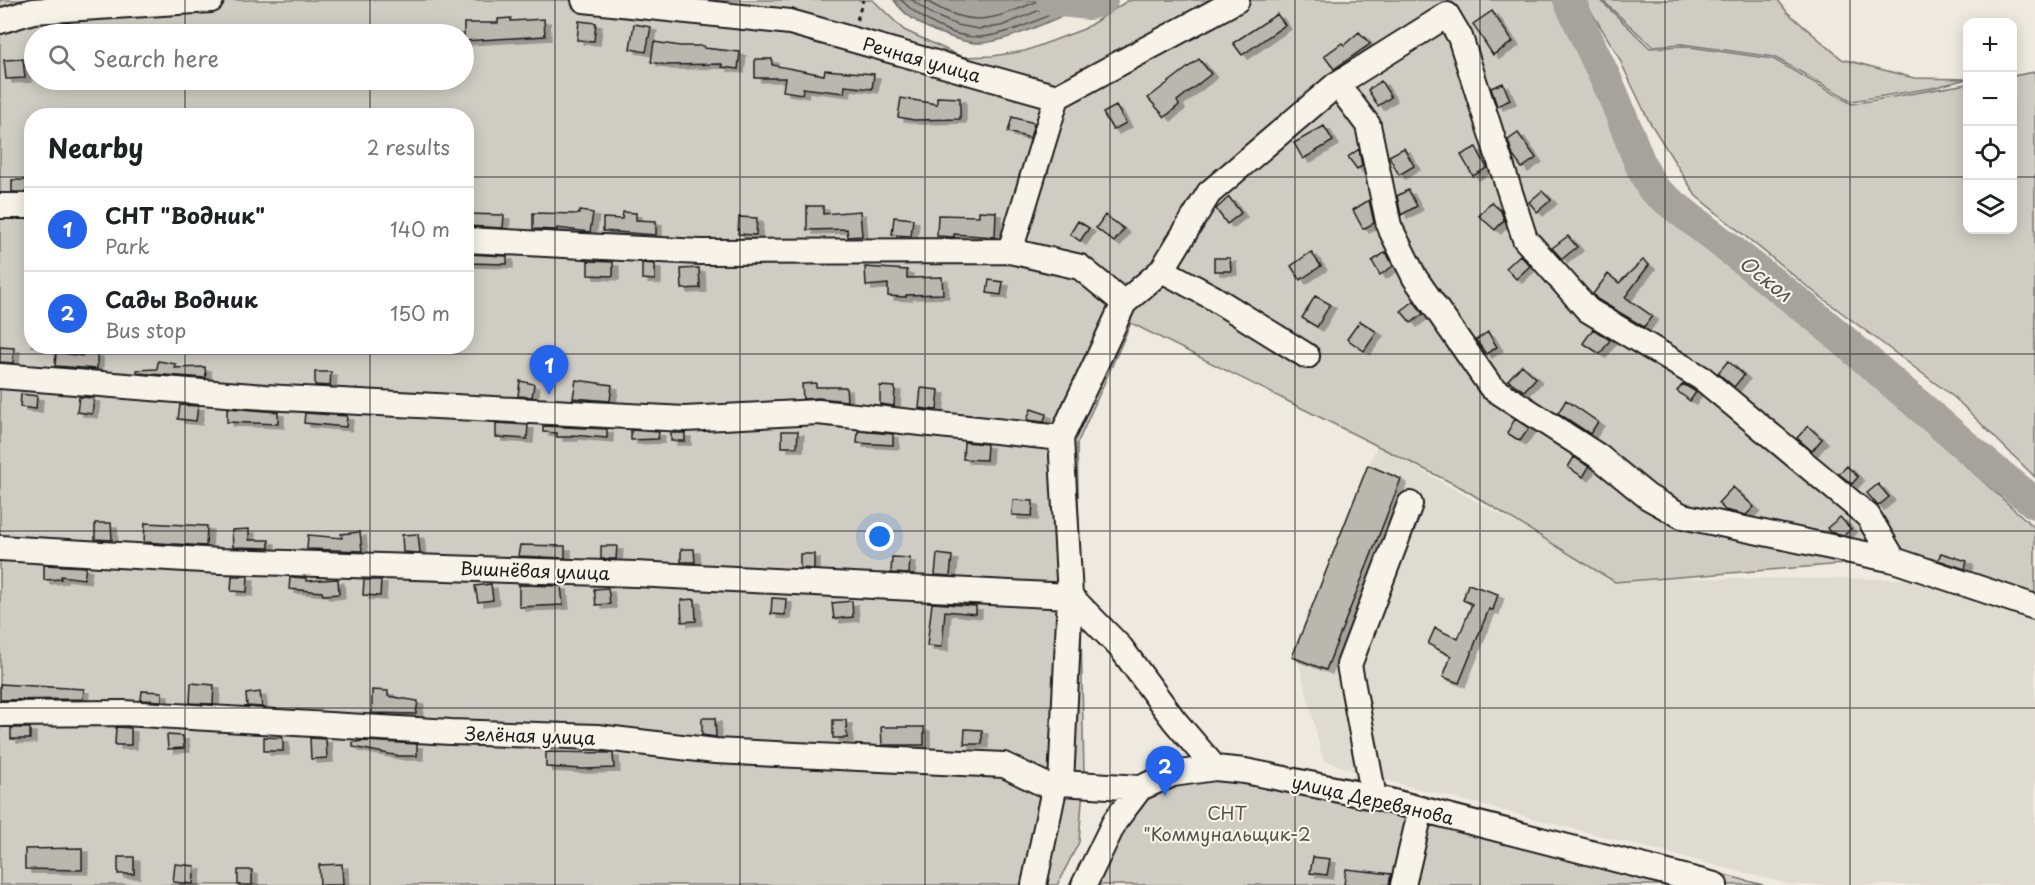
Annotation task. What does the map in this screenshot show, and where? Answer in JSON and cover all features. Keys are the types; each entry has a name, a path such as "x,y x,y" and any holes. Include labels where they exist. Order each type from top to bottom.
{"street":[{"path":"0,21 33,11 211,0"},
{"name":"Речная улица","path":"584,0 790,22 1057,97"},
{"path":"1010,251 1057,97 1237,0"},
{"path":"1034,885 1058,786 1070,596 1061,438 1124,303 1162,270 1209,193 1337,84 1447,15 1461,37 1525,238 1588,310 1703,379 1868,516 1894,560"},
{"path":"1337,84 1368,125 1389,226 1415,278 1491,387 1598,456 1648,497 1682,516 1894,560 2035,607"},
{"path":"0,206 24,206"},
{"path":"474,240 700,252 1010,251 1080,267 1124,303"},
{"path":"1162,270 1212,297 1307,356"},
{"path":"0,376 265,397 685,419 818,412 1061,438"},
{"path":"1374,797 1349,665 1410,504"},
{"name":"Вишнёвая улица","path":"0,548 220,561 635,574 1070,596"},
{"path":"1070,596 1121,648 1174,720 1215,768"},
{"name":"Зелёная улица","path":"0,714 123,713 451,732 597,737 715,751 1004,765 1058,786"},
{"name":"улица Деревянова","path":"1084,885 1114,821 1140,788 1173,774 1215,768 1245,771 1374,797 1678,880 1715,885"},
{"path":"1058,786 1140,788"},
{"path":"1402,885 1421,809"}],"shaded area":[{"path":"1377,445 1616,578 1906,579 2035,620 2035,885 1792,885 1369,776 1323,760 1297,654"}],"green space":[{"path":"0,0 873,0 904,30 962,57 993,56 1025,51 1084,29 1127,1 1134,0 1561,0 1631,168 1646,195 1812,328 2035,528 2035,607 1894,560 1615,582 1462,488 1131,323 1077,444 1084,774 1079,842 1057,885 0,885"},
{"path":"1584,0 1600,0 1650,48 1683,46 1773,59 1852,104 1963,85 1963,234 2017,234 2017,75 2035,72 2035,477 1955,398 1809,288 1696,196 1649,121 1616,52"},
{"path":"1602,0 1778,0 1787,12 1842,59 1914,78 1963,80 1932,88 1852,101 1774,57 1682,44 1652,46"},
{"name":"СНТ \"Коммунальщик-2","path":"1224,758 1363,780 1763,885 1069,885 1142,776"}],"water":[{"path":"894,0 1081,0 1089,4 1019,34 979,43 956,39 929,29 907,14"}],"building":[{"path":"1492,11 1513,42 1493,55 1473,24"},
{"path":"1277,14 1285,25 1242,55 1233,43"},
{"path":"511,18 511,21 544,19 545,36 474,40 474,24 464,24 498,23 498,19"},
{"path":"579,21 596,23 594,41 577,40"},
{"path":"634,24 651,27 646,52 630,49"},
{"path":"1359,32 1370,44 1334,69 1324,56 1342,43 1344,45"},
{"path":"654,42 680,46 704,46 704,48 740,52 738,69 722,67 722,64 666,65 651,62"},
{"path":"23,59 24,78 6,79 4,60"},
{"path":"755,59 772,59 772,65 824,75 825,70 874,74 872,89 845,86 844,93 803,88 802,94 783,91 785,78 755,78"},
{"path":"1199,59 1211,74 1177,101 1179,105 1165,117 1148,98"},
{"path":"1381,81 1391,97 1378,106 1368,90"},
{"path":"1503,83 1510,100 1497,106 1491,88"},
{"path":"937,97 960,98 960,119 914,120 898,117 901,98 937,104"},
{"path":"1116,106 1126,123 1113,130 1103,113"},
{"path":"1012,117 1034,123 1030,138 1008,132"},
{"path":"1324,126 1333,141 1303,159 1294,143"},
{"path":"1518,133 1536,158 1522,168 1513,156 1508,140"},
{"path":"1476,147 1487,168 1473,176 1461,155"},
{"path":"1404,148 1414,166 1399,175 1389,156"},
{"path":"1359,149 1362,166 1357,169 1348,157"},
{"path":"12,180 24,180 24,192 12,192"},
{"path":"1408,190 1417,206 1401,215 1397,196"},
{"path":"1542,191 1551,200 1537,212 1529,202"},
{"path":"1229,197 1241,213 1227,224 1216,209"},
{"path":"1369,200 1374,223 1363,229 1353,210"},
{"path":"1491,202 1501,211 1504,220 1495,230 1479,216"},
{"path":"807,206 823,206 823,214 860,211 862,236 848,237 847,229 807,230"},
{"path":"580,211 593,213 590,232 557,228 557,230 533,229 533,213 579,214"},
{"path":"979,211 996,212 995,237 954,234 954,237 937,236 938,215 979,216"},
{"path":"623,212 636,213 636,220 656,221 656,235 603,231 603,218 622,219"},
{"path":"474,214 504,215 503,228 474,226"},
{"path":"1105,215 1124,229 1114,242 1096,228"},
{"path":"739,217 757,218 756,235 738,234"},
{"path":"894,217 913,219 911,236 892,235"},
{"path":"1078,221 1089,228 1080,241 1070,234"},
{"path":"1568,236 1577,247 1562,259 1552,248"},
{"path":"1311,252 1321,266 1300,280 1291,266"},
{"path":"1386,252 1393,266 1380,275 1372,261"},
{"path":"474,254 507,256 507,264 474,263"},
{"path":"1520,255 1530,266 1516,279 1506,268"},
{"path":"1214,258 1230,258 1231,271 1214,271"},
{"path":"1643,260 1649,265 1625,297 1652,316 1644,327 1597,299 1593,294 1608,274 1619,283"},
{"path":"588,261 613,262 613,276 588,275"},
{"path":"642,263 655,264 655,280 642,279"},
{"path":"865,267 907,270 907,278 942,277 943,294 888,296 888,284 866,286"},
{"path":"699,268 700,288 682,289 681,269"},
{"path":"989,280 1003,282 1001,295 987,293"},
{"path":"1315,296 1330,304 1317,327 1302,318"},
{"path":"1414,301 1423,314 1411,323 1401,311"},
{"path":"1360,321 1377,332 1364,351 1347,339"},
{"path":"1593,329 1610,340 1600,354 1583,343"},
{"path":"1488,332 1497,347 1486,354 1476,340"},
{"path":"0,347 14,348 13,363 0,362"},
{"path":"56,354 82,356 82,354 97,354 97,369 55,366"},
{"path":"158,361 176,364 175,368 205,367 206,378 137,373 137,370 157,369"},
{"path":"1728,361 1744,375 1734,387 1718,373"},
{"path":"1522,365 1536,378 1524,391 1508,380"},
{"path":"315,372 331,372 330,386 315,385"},
{"path":"576,380 612,385 610,401 573,398"},
{"path":"520,381 534,384 532,397 518,396"},
{"path":"816,383 816,387 846,387 847,401 803,399 802,384"},
{"path":"1683,384 1696,392 1690,401 1677,391"},
{"path":"880,386 895,387 894,406 880,404"},
{"path":"921,388 939,390 937,410 919,408"},
{"path":"21,394 37,396 36,409 20,407"},
{"path":"79,397 94,398 92,414 77,412"},
{"path":"1566,400 1598,422 1590,434 1558,413"},
{"path":"180,405 198,406 196,421 178,419"},
{"path":"227,408 278,412 278,424 227,422"},
{"path":"1031,409 1046,414 1044,422 1027,420"},
{"path":"305,413 347,416 346,427 304,423"},
{"path":"1515,419 1529,428 1520,441 1507,433"},
{"path":"496,423 528,425 527,439 496,437"},
{"path":"543,426 607,429 607,438 572,435 572,437 557,437 557,433 543,432"},
{"path":"1808,426 1822,439 1812,451 1797,438"},
{"path":"631,430 659,432 658,439 631,440"},
{"path":"782,431 798,431 797,447 782,447"},
{"path":"858,431 893,434 893,445 857,443"},
{"path":"671,433 685,433 685,441 671,441"},
{"path":"964,442 987,444 986,460 963,459"},
{"path":"1574,457 1589,467 1583,477 1568,467"},
{"path":"1368,465 1401,479 1326,670 1292,657"},
{"path":"1847,466 1858,477 1852,484 1839,474"},
{"path":"1878,484 1889,497 1878,506 1867,493"},
{"path":"1733,487 1754,507 1746,515 1725,510 1718,503"},
{"path":"1013,500 1033,501 1032,516 1012,515"},
{"path":"1840,517 1851,529 1844,535 1830,532 1827,528"},
{"path":"95,523 111,523 112,540 95,539"},
{"path":"145,523 207,526 206,546 144,542"},
{"path":"249,529 249,540 269,540 269,548 233,547 232,530"},
{"path":"360,532 362,551 307,549 308,535 342,538 341,534"},
{"path":"418,534 420,553 403,552 402,535"},
{"path":"520,545 565,546 565,558 518,556"},
{"path":"601,546 617,546 616,559 601,559"},
{"path":"681,549 694,549 695,562 681,562"},
{"path":"1941,553 1967,561 1965,569 1938,560"},
{"path":"800,554 814,554 814,569 800,568"},
{"path":"937,554 952,556 950,576 935,575"},
{"path":"892,557 910,558 909,574 891,573"},
{"path":"44,565 86,567 84,579 61,576 61,579 44,580"},
{"path":"232,576 248,576 247,592 231,591"},
{"path":"290,577 306,578 306,581 338,579 339,594 323,595 322,592 289,589"},
{"path":"364,580 381,580 380,596 363,595"},
{"path":"491,584 493,600 478,602 475,586"},
{"path":"1468,584 1498,594 1493,610 1489,609 1459,683 1443,677 1451,656 1428,644 1435,628 1458,639 1472,604 1463,600"},
{"path":"519,585 561,586 563,605 519,607"},
{"path":"608,588 610,604 596,605 594,589"},
{"path":"772,598 786,599 785,615 771,614"},
{"path":"695,599 696,621 682,622 681,600"},
{"path":"852,601 853,617 834,619 832,603"},
{"path":"932,603 976,606 976,614 945,611 942,647 927,646"},
{"path":"191,683 214,685 213,704 190,703"},
{"path":"0,684 84,689 83,699 0,700"},
{"path":"372,690 388,691 388,696 418,701 416,714 372,713"},
{"path":"142,691 162,692 162,701 141,700"},
{"path":"260,692 262,707 247,706 246,694"},
{"path":"702,718 715,718 716,737 702,735"},
{"path":"833,720 846,720 847,738 833,738"},
{"path":"116,727 131,728 131,745 115,745"},
{"path":"881,727 924,727 924,745 882,745"},
{"path":"11,728 30,728 30,739 11,739"},
{"path":"965,729 982,730 982,744 964,744"},
{"path":"167,735 183,736 184,748 168,749"},
{"path":"264,737 283,738 283,751 264,751"},
{"path":"310,738 326,739 327,758 311,759"},
{"path":"353,742 417,744 417,756 399,756 353,747"},
{"path":"546,752 613,753 614,768 546,767"},
{"path":"82,848 82,870 25,869 25,849"},
{"path":"118,857 134,857 134,874 118,874"},
{"path":"1313,857 1330,859 1327,875 1310,873"},
{"path":"175,864 195,866 193,884 173,882"},
{"path":"342,864 343,885 320,885 319,865"},
{"path":"1346,869 1391,874 1389,885 1344,885"},
{"path":"238,870 252,870 252,885 238,885"}],"waterway":[{"name":"Оскол","path":"1052,0 1089,4 1102,0"},
{"name":"Оскол","path":"1569,0 1653,189 1819,319 2035,503"}],"place":[{"name":"СНТ \"Водник\"","path":"549,395"},
{"name":"Сады Водник","path":"1165,796"}]}
